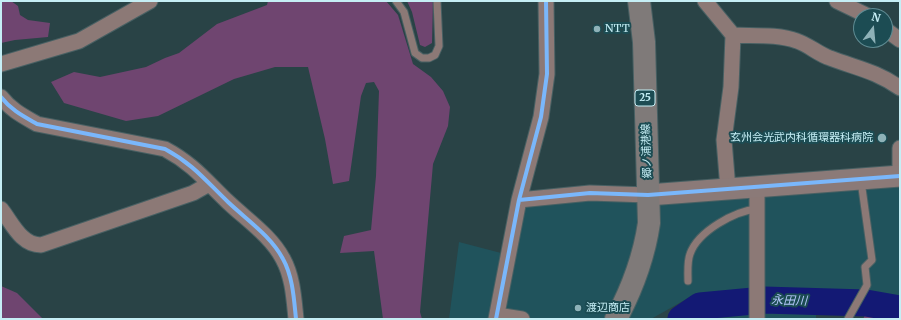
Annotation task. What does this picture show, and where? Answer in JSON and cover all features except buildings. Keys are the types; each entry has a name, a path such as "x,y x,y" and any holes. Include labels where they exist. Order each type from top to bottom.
{"main road":[{"name":"郷ノ浦港線","path":"616,319 624,304 645,247 649,223 644,42 639,1"}],"street":[{"path":"1,64 79,41 150,1"},
{"path":"522,319 496,317 519,200 541,117 547,74 546,1"},
{"path":"705,1 733,35 731,86 724,140 728,189"},
{"path":"837,1 853,9"},
{"path":"733,35 796,40 811,46 828,58 871,71 900,88"},
{"path":"1,97 8,107 19,115 37,124 165,149 197,169 209,184 275,245 284,260 290,275 296,319"},
{"path":"900,148 900,166"},
{"path":"519,200 590,193 648,195 900,176"},
{"path":"1,208 26,241 32,245 41,246 193,193 209,184"},
{"path":"757,187 757,307"}],"lane":[{"path":"396,1 404,12 415,53 422,58 429,58 435,55 438,46 437,1"},
{"path":"849,317 867,285 865,267 872,260 861,179"},
{"path":"688,282 690,255 696,243 717,224 730,217 757,209"}],"shaded area":[{"path":"1,1 11,1 18,6 20,15 28,20 50,23 48,37 15,40 1,43"},
{"path":"268,1 386,1 398,15 413,64 431,77 443,91 450,107 448,126 433,164 420,312 422,319 383,319 374,251 340,253 344,236 371,230 376,176 379,91 374,82 366,83 361,96 349,181 333,184 325,139 308,67 275,67 234,79 158,116 126,121 64,103 51,82 74,72 100,77 146,67 179,53 217,24 267,5"},
{"path":"407,1 433,1 432,43 425,47 420,45 412,12"},
{"path":"900,186 900,301 851,292 690,297 651,319 449,319 459,242 501,253 511,203 522,205 561,197"},
{"path":"1,286 17,293 43,319 1,319"},
{"path":"816,308 816,319 707,319 707,314 749,310"},
{"path":"866,313 900,313 900,319 863,319"}],"waterway":[{"name":"永田川","path":"681,319 700,306 764,300 866,303 900,309"}],"cycle path":[{"path":"496,319 519,200 541,117 547,74 546,1"},
{"path":"1,97 13,109 37,124 165,149 184,161 199,173 258,229 278,251 289,273 294,296 296,319"},
{"path":"519,200 590,193 648,195 900,176"}],"place":[{"name":"NTT","path":"597,29"},
{"name":"玄州会光武内科循環器科病院","path":"882,138"},
{"name":"渡辺商店","path":"578,308"}]}
